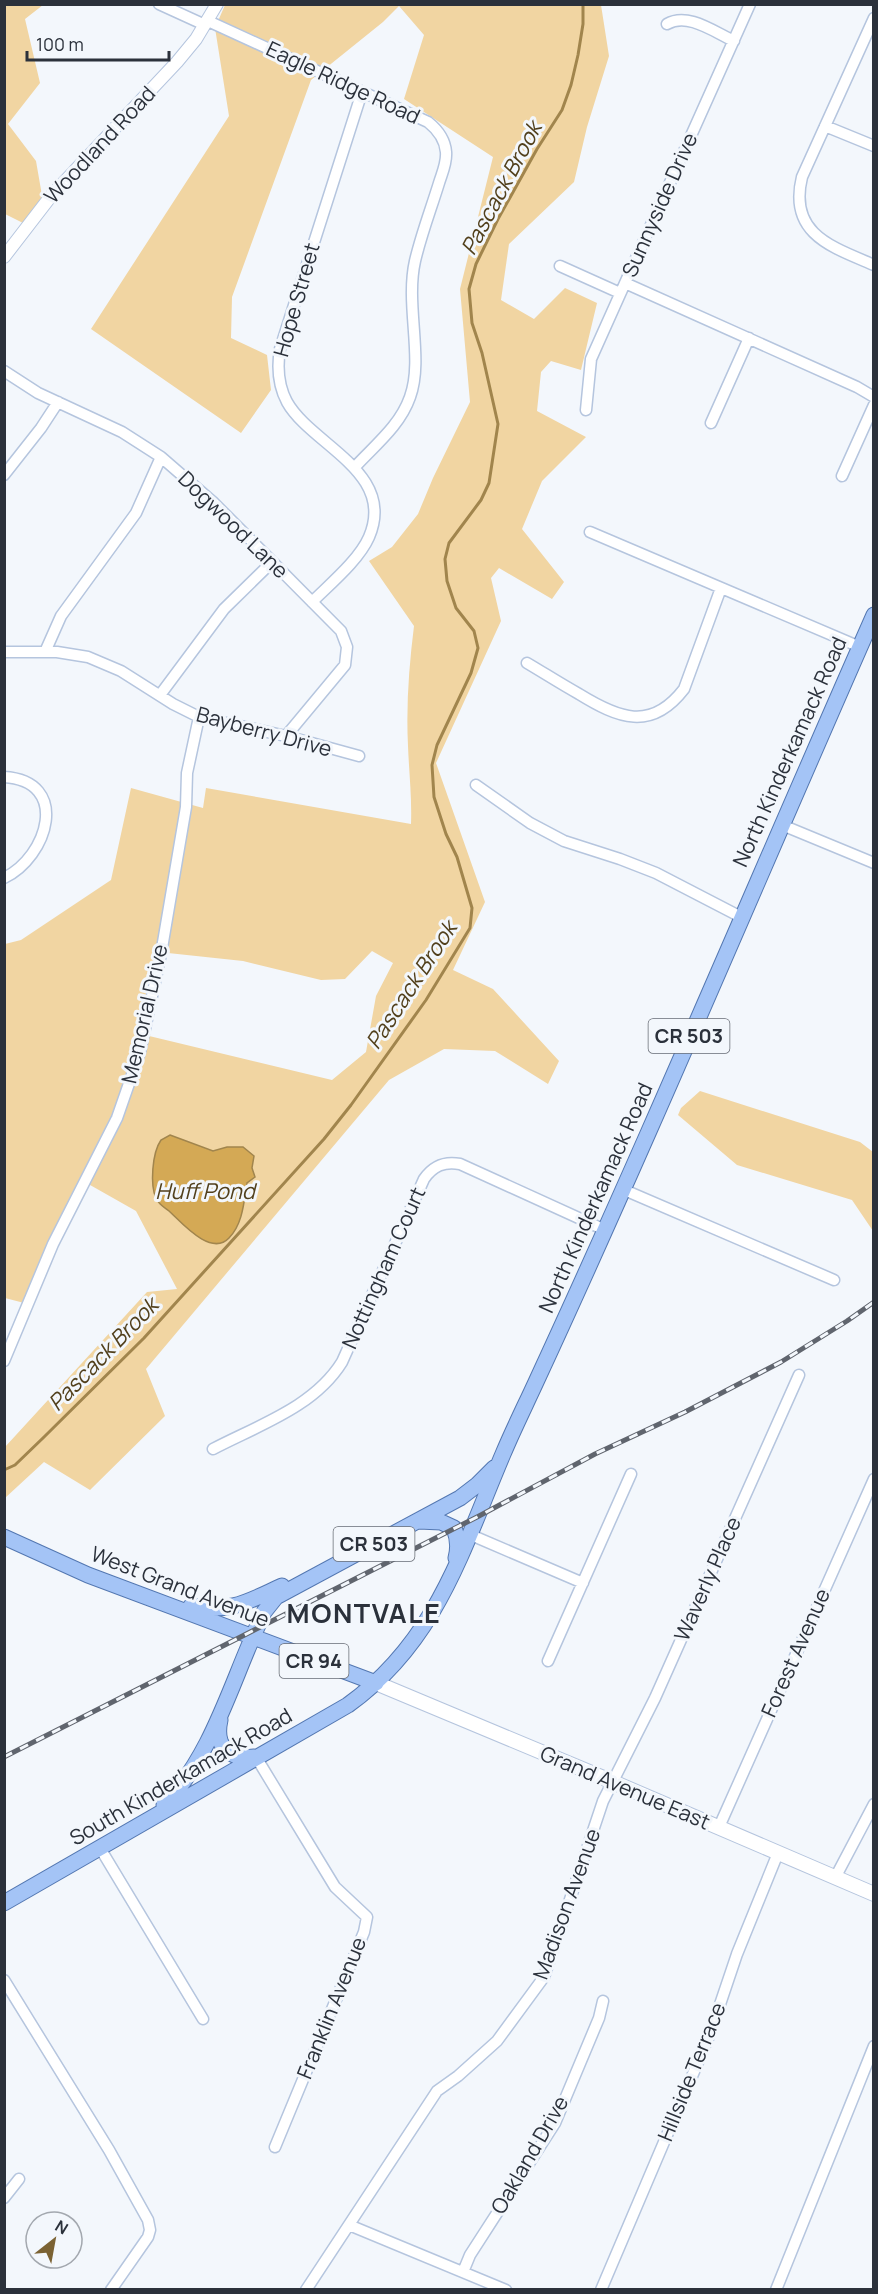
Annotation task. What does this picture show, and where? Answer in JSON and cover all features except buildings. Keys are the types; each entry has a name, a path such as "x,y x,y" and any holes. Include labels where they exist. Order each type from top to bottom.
{"main road":[{"name":"North Kinderkamack Road","path":"376,1683 405,1653 421,1631 445,1589 471,1535 502,1455 605,1230 873,615"},
{"name":"CR 503","path":"144,1822 164,1805 200,1759 264,1612 276,1597 460,1498 491,1472 502,1455"},
{"path":"418,1521 441,1522 471,1535"},
{"path":"445,1589 458,1550 458,1537 454,1528"},
{"name":"West Grand Avenue","path":"4,1537 87,1575 376,1683"},
{"path":"172,1606 229,1608 241,1605 287,1584 302,1582"},
{"name":"Grand Avenue East","path":"376,1683 873,1894"},
{"name":"South Kinderkamack Road","path":"4,1902 348,1705 376,1683"},
{"path":"224,1705 219,1727 220,1741 228,1752 240,1758 256,1757"}],"street":[{"name":"Eagle Ridge Road","path":"159,4 428,122 441,135 446,152 446,162 415,260 412,279 415,370 411,396 397,422 354,468"},
{"name":"Woodland Road","path":"4,257 40,209 177,62 217,4"},
{"name":"Sunnyside Drive","path":"586,410 591,359 750,4"},
{"path":"873,18 802,177 799,199 801,212 818,238 827,245 873,265"},
{"path":"667,24 679,19 688,20 734,41"},
{"name":"Hope Street","path":"312,602 358,554 369,537 373,524 373,507 369,488 354,468 293,410 282,388 278,363 280,349 362,92"},
{"path":"825,126 873,147"},
{"path":"560,266 749,338 873,397"},
{"path":"711,423 749,338"},
{"name":"Dogwood Lane","path":"4,371 38,393 122,432 161,457 191,482 341,632 345,639 347,656 340,672 286,736"},
{"path":"4,475 58,402"},
{"path":"842,476 873,405"},
{"path":"45,652 61,616 136,513 161,457"},
{"path":"590,532 860,647"},
{"path":"160,695 224,609 272,562"},
{"path":"527,663 617,715 645,717 676,699 684,689 721,588"},
{"name":"Bayberry Drive","path":"4,652 72,653 101,662 199,717 286,736 359,756"},
{"name":"Memorial Drive","path":"4,1361 53,1244 117,1118 140,1052 161,954 186,807 187,773 199,717"},
{"path":"4,777 14,778 33,786 44,802 47,821 43,835 30,858 14,873 4,878"},
{"path":"476,785 530,823 564,841 656,873 741,917"},
{"path":"782,825 873,863"},
{"name":"Nottingham Court","path":"213,1449 300,1405 323,1387 334,1374 342,1362 424,1179 436,1167 444,1164 460,1164 605,1230"},
{"path":"622,1189 834,1280"},
{"name":"Waverly Place","path":"613,1782 659,1687 799,1375"},
{"path":"548,1661 631,1474"},
{"name":"Forest Avenue","path":"719,1827 873,1479"},
{"path":"471,1535 583,1583"},
{"name":"Franklin Avenue","path":"256,1757 335,1887 367,1917 359,1942 275,2146"},
{"name":"Madison Avenue","path":"306,2289 438,2091 497,2041 544,1977 603,1800 613,1782"},
{"path":"835,1878 873,1804"},
{"path":"100,1848 203,2019"},
{"name":"Hillside Terrace","path":"601,2289 710,2034 737,1954 778,1853"},
{"path":"4,1980 109,2150 148,2220 150,2230 142,2246 111,2289"},
{"name":"Oakland Drive","path":"463,2272 470,2255 555,2122 599,2018 603,2001"},
{"path":"776,2289 872,2052"},
{"path":"4,2198 19,2179"},
{"path":"349,2225 506,2289"}],"shaded area":[{"path":"4,5 43,5 25,19 40,83 8,124 36,161 44,207 29,226 5,214"},
{"path":"225,5 601,5 609,56 587,127 574,182 509,244 501,300 534,319 565,288 597,303 581,370 551,361 541,372 537,411 586,437 542,481 522,529 564,582 552,599 499,568 491,578 501,621 436,763 485,902 453,970 493,989 559,1061 548,1084 495,1051 444,1049 389,1080 146,1369 165,1416 90,1490 44,1462 5,1498 5,1447 147,1292 177,1289 136,1211 83,1181 28,1304 5,1298 5,944 21,940 111,880 131,788 203,808 206,788 411,824 407,716 414,626 369,561 392,547 418,514 470,402 460,289 493,157 404,99 424,35 399,6 383,22 311,80 232,297 231,338 267,355 271,390 241,433 91,329 229,116 215,28","holes":["170,919 168,953 243,961 321,980 345,979 372,951 393,963 376,996 366,1052 332,1080 145,1035"]},
{"path":"700,1091 860,1142 873,1152 873,1231 852,1200 737,1165 678,1115 681,1108"}],"water":[{"name":"Huff Pond","path":"170,1135 213,1151 227,1147 243,1147 254,1156 252,1168 255,1177 247,1183 240,1219 234,1232 222,1243 206,1241 197,1236 156,1198 153,1177 154,1161 161,1140"}],"waterway":[{"name":"Pascack Brook","path":"4,1470 15,1465 144,1338 324,1139 426,1000 470,928 472,908 457,857 446,834 434,797 432,765 437,745 471,673 478,648 474,631 456,608 447,581 445,559 449,543 481,500 489,483 498,424 482,353 472,323 469,289 476,264 498,219 537,149 562,110 578,55 583,24 583,4"}],"railway":[{"path":"4,1757 479,1516 595,1454 685,1412 781,1362 874,1302"}],"district":[{"name":"MONTVALE","path":"364,1614"}]}
